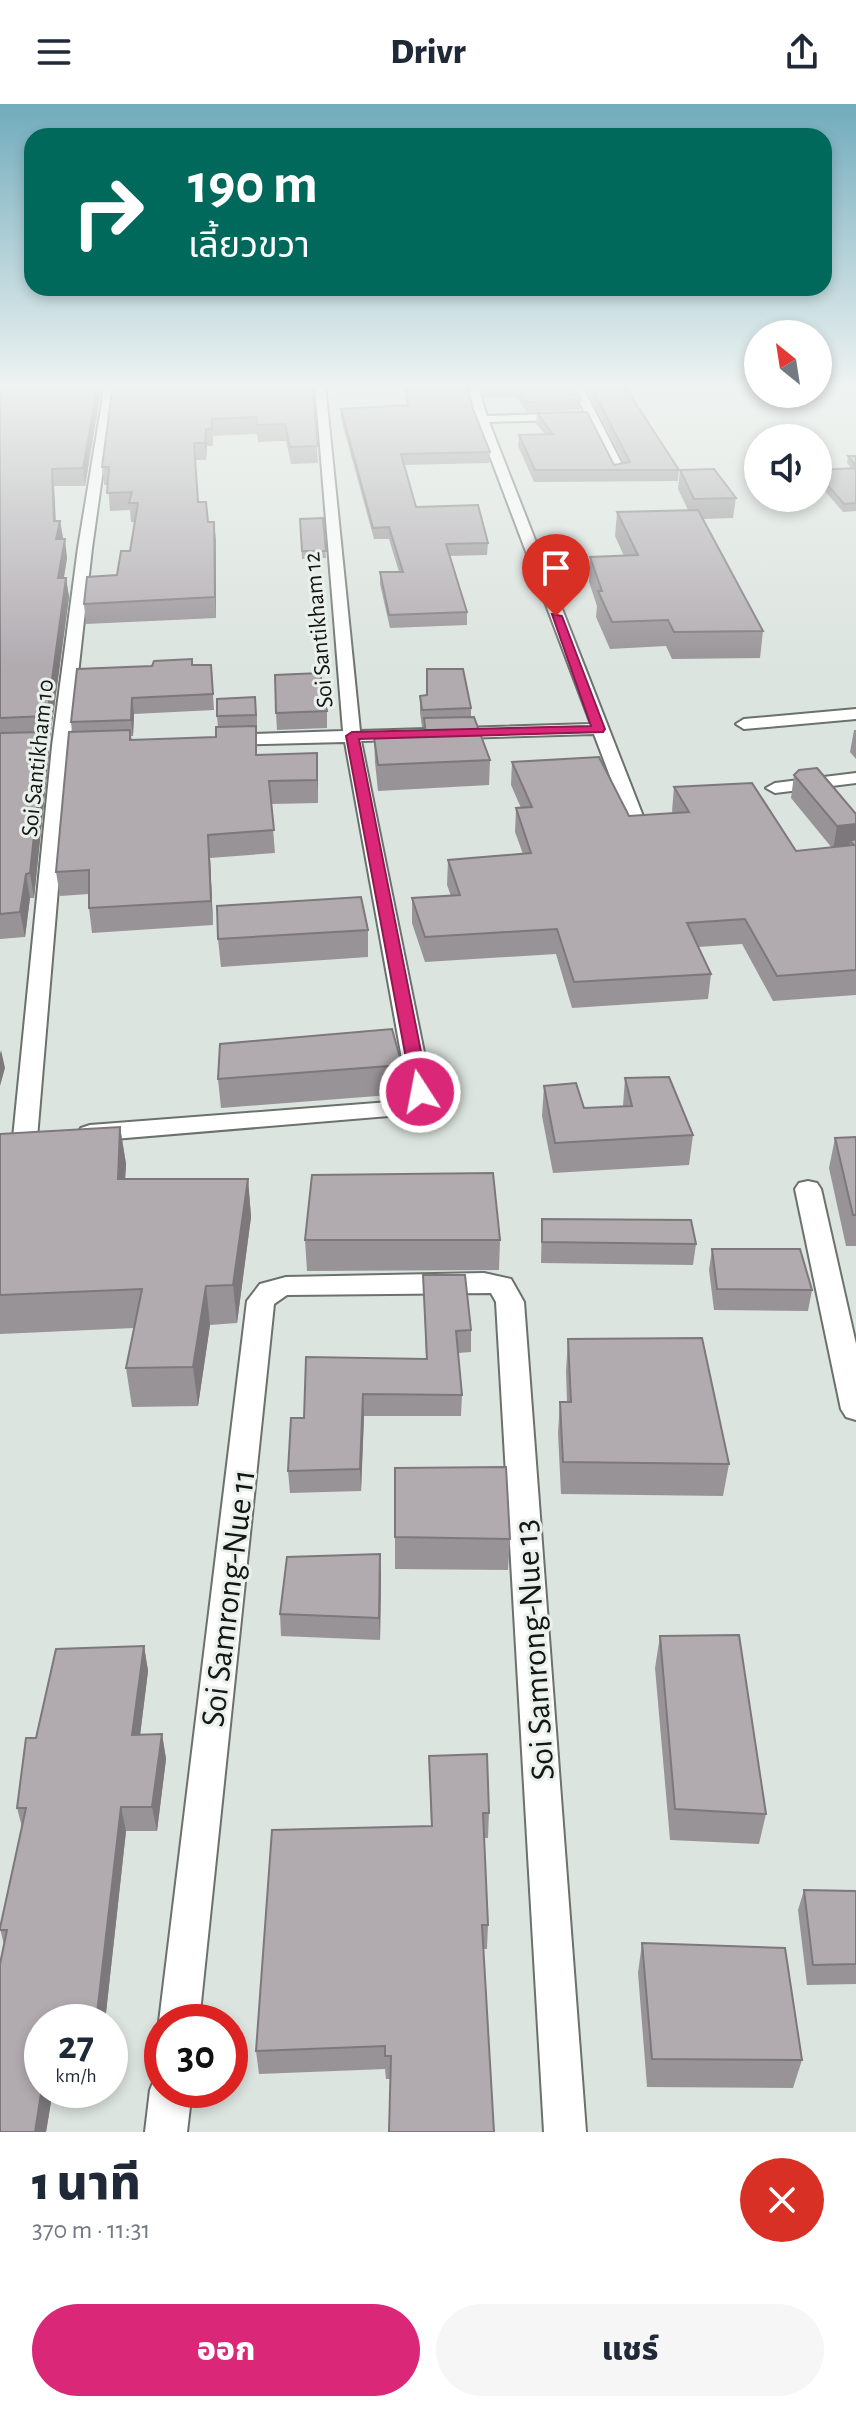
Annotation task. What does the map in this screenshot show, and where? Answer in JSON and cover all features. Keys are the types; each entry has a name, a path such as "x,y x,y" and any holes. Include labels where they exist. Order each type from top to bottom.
{"street":[{"name":"Soi Santikham 10","path":"25,1138 61,746 85,548 98,479"},
{"name":"Soi Santikham 12","path":"25,1138 389,1109 412,1103 420,1092 352,736 329,479"},
{"path":"505,479 639,829"},
{"path":"744,724 856,714"},
{"path":"214,741 599,729"},
{"path":"775,788 856,778"},
{"path":"0,1140 25,1138"},
{"path":"808,1189 856,1409"},
{"name":"Soi Samrong-Nue 13","path":"385,1284 484,1282 501,1286 510,1302 565,2132"},
{"name":"Soi Samrong-Nue 11","path":"181,2004 261,1301 270,1291 286,1286 385,1284"},
{"path":"166,2132 169,2108"}],"building":[{"path":"0,479 52,479 54,521 60,521 56,539 65,539 58,578 66,578 47,716 0,718"},
{"path":"108,479 196,479 198,502 206,502 208,522 214,522 215,597 84,604 87,577 117,575 121,551 130,551 138,503 129,503 132,492 107,493"},
{"path":"360,479 408,479 416,507 478,505 488,543 446,544 467,612 389,615 380,572 403,572 389,527 373,528"},
{"path":"684,479 721,479 736,498 694,499"},
{"path":"832,479 856,479 856,503 844,504 832,490"},
{"path":"698,510 763,631 674,632 668,620 612,622 598,591 602,591 590,557 638,555 617,512"},
{"path":"323,518 326,551 302,551 300,519"},
{"path":"192,659 192,665 211,665 213,694 132,698 131,720 71,722 77,669 152,666 154,661"},
{"path":"427,669 463,669 471,708 422,710 420,696 427,695"},
{"path":"320,673 327,711 276,713 275,675"},
{"path":"255,697 256,715 217,716 217,699"},
{"path":"474,717 490,760 378,765 374,737 426,735 424,718"},
{"path":"256,726 256,755 317,753 317,780 269,781 274,830 208,835 211,901 89,908 89,870 56,872 69,732 130,730 130,740 216,737 216,727"},
{"path":"45,732 30,873 26,874 20,912 0,914 0,733"},
{"path":"599,757 629,816 689,812 674,787 752,783 796,851 854,845 850,841 856,839 856,970 777,976 745,919 687,923 711,974 574,982 557,929 425,937 412,898 460,895 448,860 531,853 516,808 532,807 512,762"},
{"path":"817,768 856,814 856,824 837,826 794,775 799,770"},
{"path":"361,897 368,930 218,939 217,906"},
{"path":"392,1029 402,1065 218,1079 220,1044"},
{"path":"669,1077 693,1135 555,1143 544,1086 576,1083 584,1108 632,1106 625,1078"},
{"path":"120,1127 118,1179 248,1179 233,1285 206,1286 193,1367 126,1368 142,1289 0,1295 0,1134"},
{"path":"856,1137 856,1215 853,1215 835,1138"},
{"path":"493,1173 500,1240 305,1240 312,1175"},
{"path":"542,1219 691,1220 696,1244 542,1242"},
{"path":"712,1249 800,1249 812,1290 717,1289"},
{"path":"423,1275 465,1275 471,1330 456,1331 462,1395 363,1394 360,1469 288,1471 291,1418 304,1418 306,1357 427,1359"},
{"path":"702,1338 729,1464 563,1462 560,1402 571,1402 568,1339"},
{"path":"506,1467 510,1539 395,1537 395,1468"},
{"path":"380,1554 379,1618 280,1614 287,1557"},
{"path":"739,1635 766,1814 675,1809 660,1636"},
{"path":"144,1646 132,1735 162,1734 152,1807 121,1807 98,2004 24,2004 24,2108 39,2108 35,2132 0,2132 0,1964 7,1930 0,1928 26,1808 17,1808 26,1738 36,1738 56,1649"},
{"path":"487,1754 489,1813 483,1813 488,1925 482,1925 494,2132 389,2132 391,2056 385,2056 385,2046 256,2051 272,1830 432,1826 429,1756"},
{"path":"804,1890 856,1891 856,1964 813,1965"},
{"path":"642,1943 785,1948 802,2060 652,2059"}],"route":[{"path":"420,1092 352,736 599,729 556,616"}]}
